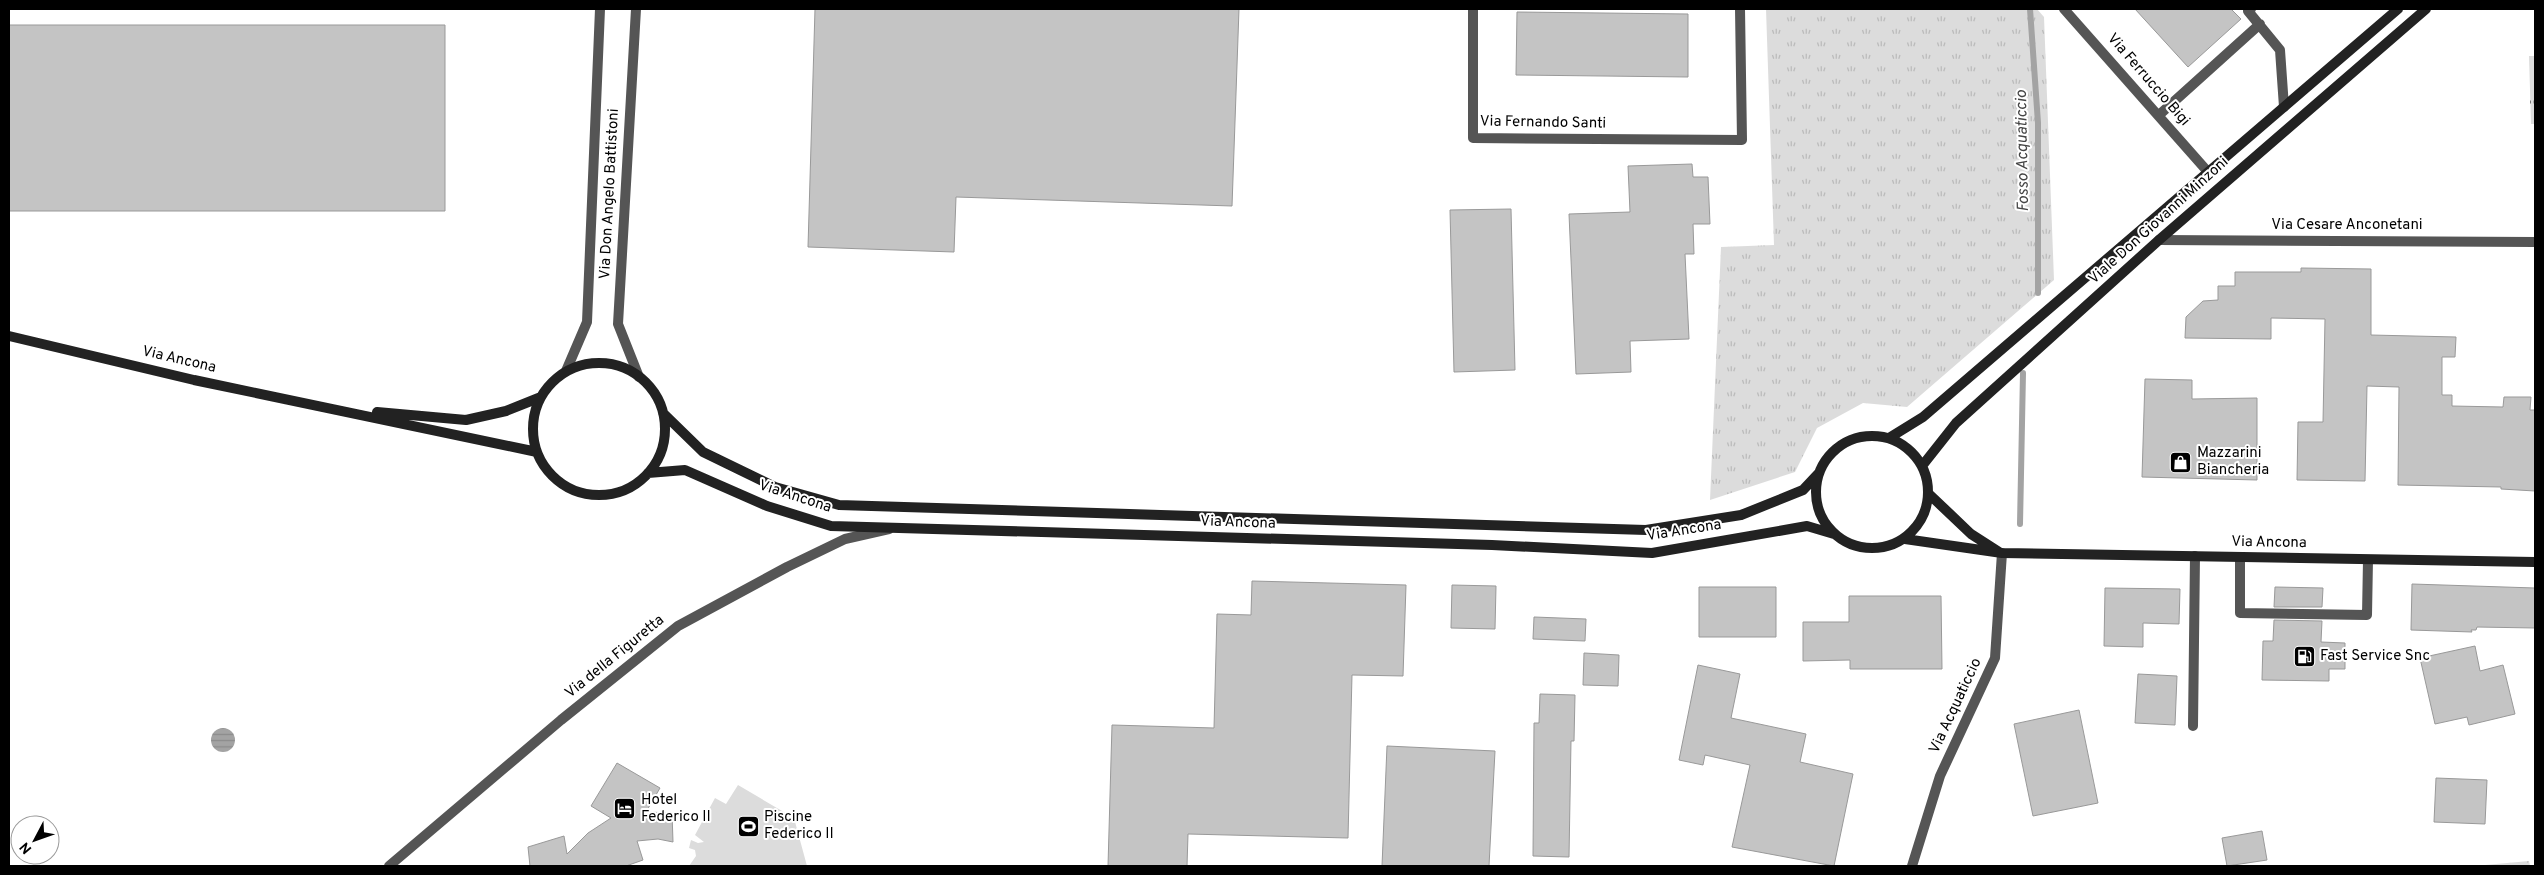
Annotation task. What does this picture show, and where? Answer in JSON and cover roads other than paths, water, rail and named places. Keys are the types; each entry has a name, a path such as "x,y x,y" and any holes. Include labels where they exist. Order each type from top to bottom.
{"main road":[{"name":"Viale Don Giovanni Minzoni","path":"1889,438 1924,416 2398,9"},
{"name":"Viale Don Giovanni Minzoni","path":"1922,466 1956,423 2159,240 2426,9"},
{"name":"Via Ancona","path":"9,336 194,380 537,452"},
{"name":"Via Ancona","path":"663,413 665,429 663,445 657,460 648,473 637,483 623,490 607,494 592,494 564,485 552,476 537,452 533,424 541,397 552,382 566,371 578,366 604,362 629,370 640,377 650,387 663,413 703,452 775,488 839,504 1646,530 1741,515 1803,490 1819,473"},
{"name":"Via Ancona","path":"344,410 466,420 506,412 541,397"},
{"path":"1864,436 1889,438 1902,444 1922,466 1927,479 1929,494 1922,519 1905,538 1881,548 1868,548 1850,544 1834,534 1819,512 1816,486 1819,473 1832,452 1841,445 1864,436"},
{"name":"Via Ancona","path":"648,473 685,470 767,506 831,526 1492,545 1652,553 1807,526 1834,534"},
{"path":"1929,494 1971,534 2002,554"},
{"name":"Via Ancona","path":"1905,538 2002,554 2535,562"}],"street":[{"name":"Via Don Angelo Battistoni","path":"566,371 587,322 600,9"},
{"name":"Via Don Angelo Battistoni","path":"636,9 618,324 640,377"},
{"name":"Via Fernando Santi","path":"1473,9 1473,138 1742,140 1740,9"},
{"name":"Via Ferruccio Bigi","path":"2064,9 2208,172"},
{"path":"2251,9 2248,11 2280,50 2284,107"},
{"path":"2159,115 2260,24"},
{"name":"Via Cesare Anconetani","path":"2159,240 2535,242"},
{"name":"Via della Figuretta","path":"389,866 561,720 678,626 787,567 845,539 895,528"},
{"name":"Via Acquaticcio","path":"1912,866 1940,776 1995,658 2002,554"},
{"path":"2192,726 2195,556"},
{"path":"2240,558 2240,613 2367,615 2368,560"}],"waterway":[{"name":"Fosso Acquaticcio","path":"2030,9 2038,123 2038,293"},
{"path":"2020,524 2023,373"}],"place":[{"name":"Mazzarini Biancheria","path":"2181,462"},
{"name":"Fast Service Snc","path":"2304,656"},
{"name":"Hotel Federico II","path":"625,809"},
{"name":"Piscine Federico II","path":"748,826"}]}
